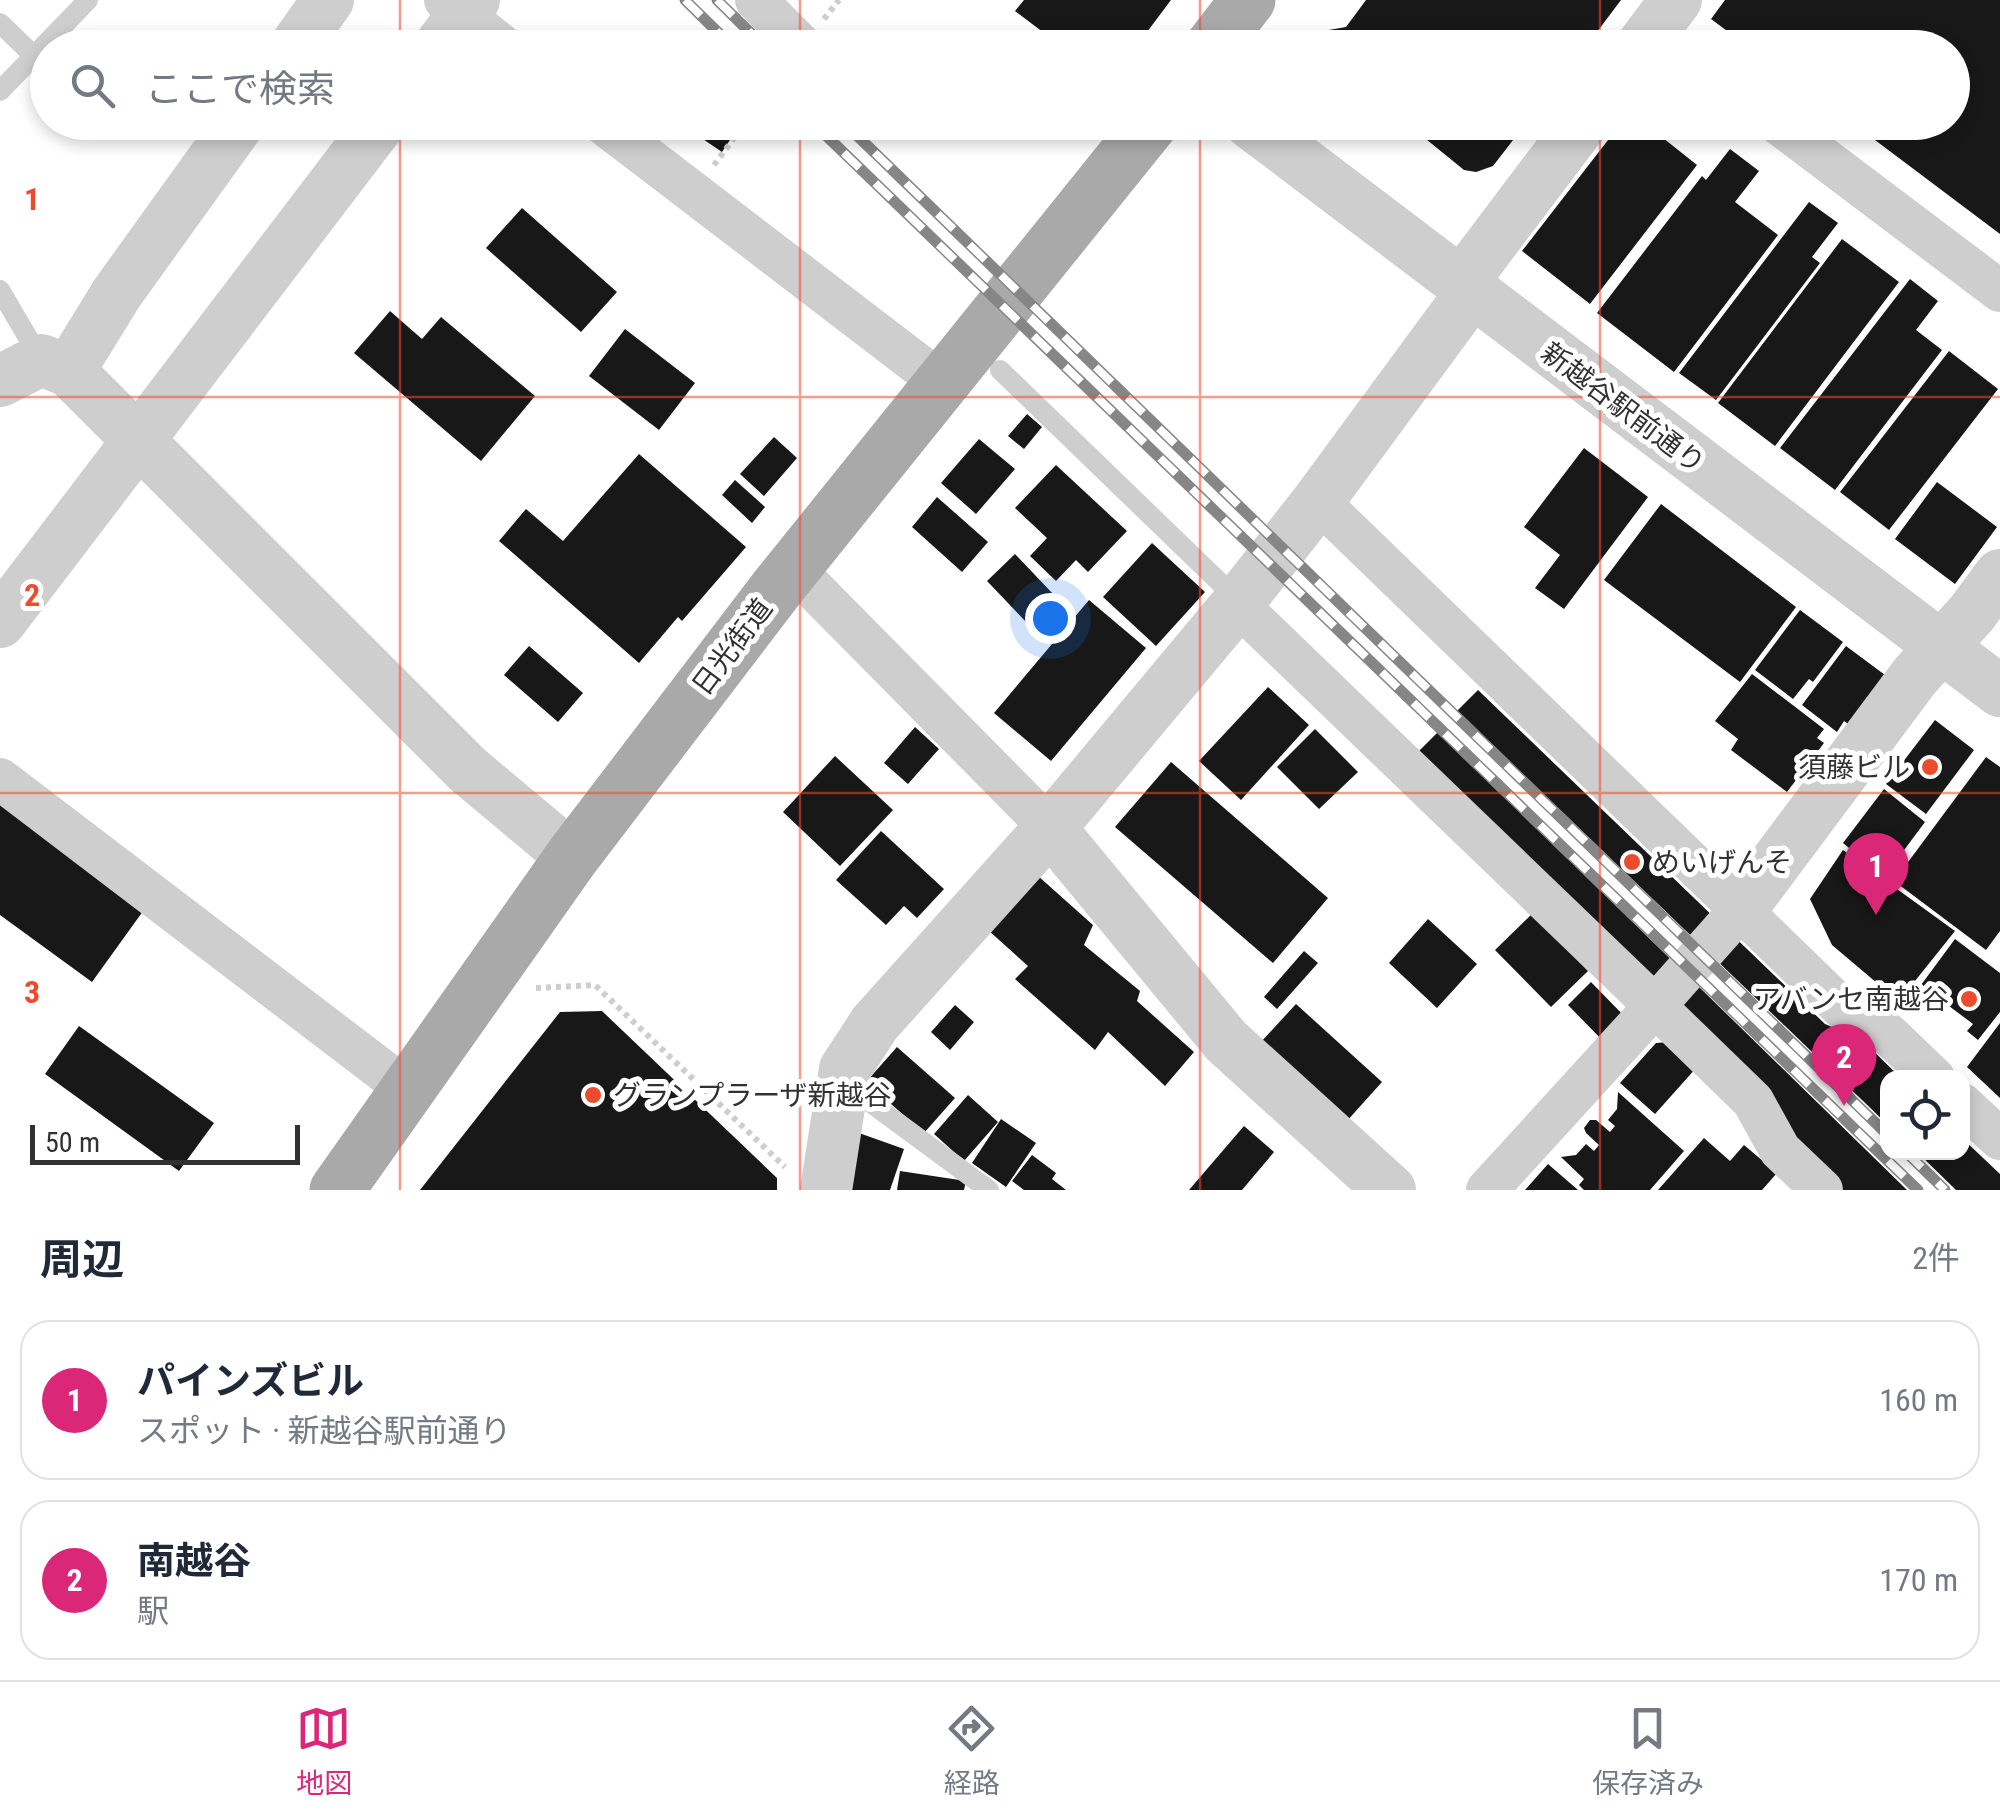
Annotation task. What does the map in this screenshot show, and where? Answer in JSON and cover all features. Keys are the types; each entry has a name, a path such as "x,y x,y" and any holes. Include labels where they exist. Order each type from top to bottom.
{"main road":[{"path":"1226,30 1248,0"},
{"name":"日光街道","path":"336,1190 572,857 793,568 1138,140"}],"street":[{"path":"307,30 328,0"},
{"path":"756,0 786,30"},
{"path":"455,16 477,30"},
{"path":"227,140 117,292 37,371 139,442 467,769 572,857"},
{"path":"0,622 368,140"},
{"path":"624,140 942,384"},
{"name":"新越谷駅前通り","path":"1271,140 2000,692"},
{"path":"810,1183 844,1069 876,1024 1050,828 1318,502 1570,140"},
{"path":"1800,140 2000,290"},
{"path":"1318,502 1842,1008 1887,1034 1925,1070"},
{"path":"793,568 1050,828 1226,1041 1390,1190"},
{"path":"1487,1190 1741,909 1915,676 2000,574"},
{"path":"1238,603 1753,1101 1780,1150 1822,1190"},
{"path":"0,779 408,1090"},
{"path":"1970,1111 2000,1139"}],"lane":[{"path":"59,30 88,0"},
{"path":"0,23 30,52"},
{"path":"0,91 30,60"},
{"path":"0,290 37,371"},
{"path":"1000,370 1238,603"},
{"path":"840,1089 860,1095 989,1190"}],"path":[{"path":"692,194 732,140"},
{"path":"535,988 595,985 810,1183"}],"building":[{"path":"1024,0 1171,0 1148,30 1040,30 1015,11"},
{"path":"1366,0 1621,0 1598,30 1329,30 1346,27"},
{"path":"1725,0 2000,0 2000,234 1875,140 1970,140 1970,30 1726,30 1711,19"},
{"path":"704,140 730,140 722,152"},
{"path":"1427,140 1513,140 1493,166 1476,172 1464,170"},
{"path":"1608,140 1666,140 1697,165 1590,304 1522,251"},
{"path":"1730,149 1759,171 1735,202 1778,235 1674,372 1597,313 1702,176 1706,180"},
{"path":"1809,202 1838,223 1812,257 1820,263 1716,400 1679,373"},
{"path":"522,208 617,292 581,332 486,248"},
{"path":"1842,239 1899,282 1775,446 1718,403"},
{"path":"1910,279 1938,301 1916,330 1942,350 1835,490 1780,448"},
{"path":"390,311 422,339 441,317 535,396 481,461 354,353"},
{"path":"625,329 695,383 659,430 589,376"},
{"path":"1949,351 1998,389 1889,530 1840,492"},
{"path":"1027,414 1042,427 1024,449 1008,436"},
{"path":"774,437 797,458 764,496 740,474"},
{"path":"979,439 1015,469 976,514 941,483"},
{"path":"1584,448 1648,497 1564,609 1535,588 1560,555 1524,527"},
{"path":"639,454 746,547 682,621 678,617 639,663 499,541 526,509 563,541"},
{"path":"1056,465 1127,531 1088,572 1076,560 1056,581 1030,556 1047,538 1015,508"},
{"path":"735,480 765,507 752,523 722,495"},
{"path":"1937,482 1997,527 1955,584 1895,539"},
{"path":"937,497 988,542 962,572 912,527"},
{"path":"1661,504 1796,607 1740,682 1604,580"},
{"path":"1152,543 1205,592 1156,646 1103,597"},
{"path":"1015,554 1054,595 1026,622 987,581"},
{"path":"1089,600 1146,648 1051,761 994,713"},
{"path":"1800,610 1843,642 1813,682 1809,679 1793,699 1755,670"},
{"path":"529,646 583,693 558,722 504,675"},
{"path":"1846,646 1885,675 1848,724 1844,721 1837,732 1802,705"},
{"path":"1752,674 1824,729 1817,738 1824,743 1787,792 1731,750 1738,739 1715,721"},
{"path":"1268,687 1309,725 1241,800 1199,761"},
{"path":"1478,690 1825,1024 1862,1040 1893,1070 1880,1070 1880,1117 1457,711"},
{"name":"須藤ビル","path":"1935,720 1974,750 1926,814 1886,784"},
{"path":"915,727 939,749 908,784 884,763"},
{"path":"1315,729 1358,772 1319,809 1277,767"},
{"path":"1438,732 1907,1190 1838,1190 1415,755"},
{"path":"835,756 893,810 840,866 783,812"},
{"path":"1986,757 2000,767 2000,931 1986,950 1894,881"},
{"path":"1171,762 1328,898 1273,963 1115,827"},
{"path":"1884,789 1925,822 1884,877 1843,843"},
{"path":"0,802 146,907 92,982 0,915"},
{"path":"881,831 944,889 917,918 904,906 886,925 836,880"},
{"path":"1843,850 1955,931 1911,986 1884,989 1832,945 1810,899"},
{"path":"1037,875 1093,925 1084,945 1140,991 1137,1001 1194,1052 1165,1086 1108,1032 1095,1050 1015,979 1028,966 988,930"},
{"path":"1532,914 1588,971 1551,1007 1495,950"},
{"path":"1428,919 1477,964 1437,1008 1389,963"},
{"name":"アバンセ南越谷","path":"1955,939 2000,973 2000,1012 1978,1040 1967,1031 1973,1024 1921,985"},
{"path":"1304,951 1318,963 1277,1009 1264,997"},
{"path":"1591,982 1629,1021 1606,1044 1568,1005"},
{"path":"1296,1004 1382,1082 1346,1122 1260,1043"},
{"path":"955,1005 974,1022 950,1050 931,1032"},
{"name":"グランプラーザ新越谷","path":"602,1011 777,1178 777,1190 420,1190 560,1012"},
{"path":"2000,1023 2000,1098 1967,1067"},
{"path":"79,1026 214,1123 179,1171 45,1074"},
{"path":"1669,1042 1697,1067 1655,1114 1620,1083 1656,1043"},
{"path":"897,1047 955,1098 924,1133 866,1082"},
{"path":"1618,1092 1684,1151 1650,1190 1584,1190 1579,1185 1584,1179 1561,1157 1576,1155 1586,1144 1594,1151 1599,1145 1584,1128 1590,1120 1596,1120 1610,1132 1615,1126 1608,1120 1617,1109"},
{"path":"968,1095 998,1122 964,1161 934,1134"},
{"path":"1001,1119 1036,1143 1006,1187 972,1163"},
{"path":"1244,1126 1274,1152 1242,1190 1189,1190"},
{"path":"859,1133 904,1149 890,1190 850,1190"},
{"path":"1704,1138 1730,1161 1744,1145 1777,1173 1762,1190 1658,1190"},
{"path":"1970,1146 2000,1174 2000,1190 1956,1190 1925,1160 1970,1160"},
{"path":"1032,1155 1056,1173 1052,1179 1066,1190 1024,1190 1012,1181"},
{"path":"1548,1164 1578,1190 1525,1190"},
{"path":"900,1171 966,1181 964,1190 897,1190"}],"railway":[{"path":"685,0 716,30"},
{"path":"717,0 748,30"},
{"path":"831,140 1918,1190"},
{"path":"862,140 1880,1127"},
{"path":"1914,1160 1945,1190"}],"place":[{"name":"須藤ビル","path":"1930,767"},
{"name":"めいげんそ","path":"1632,862"},
{"name":"パインズビル","path":"1876,915"},
{"name":"アバンセ南越谷","path":"1969,999"},
{"name":"グランプラーザ新越谷","path":"593,1095"},
{"name":"南越谷","path":"1844,1106"}]}
